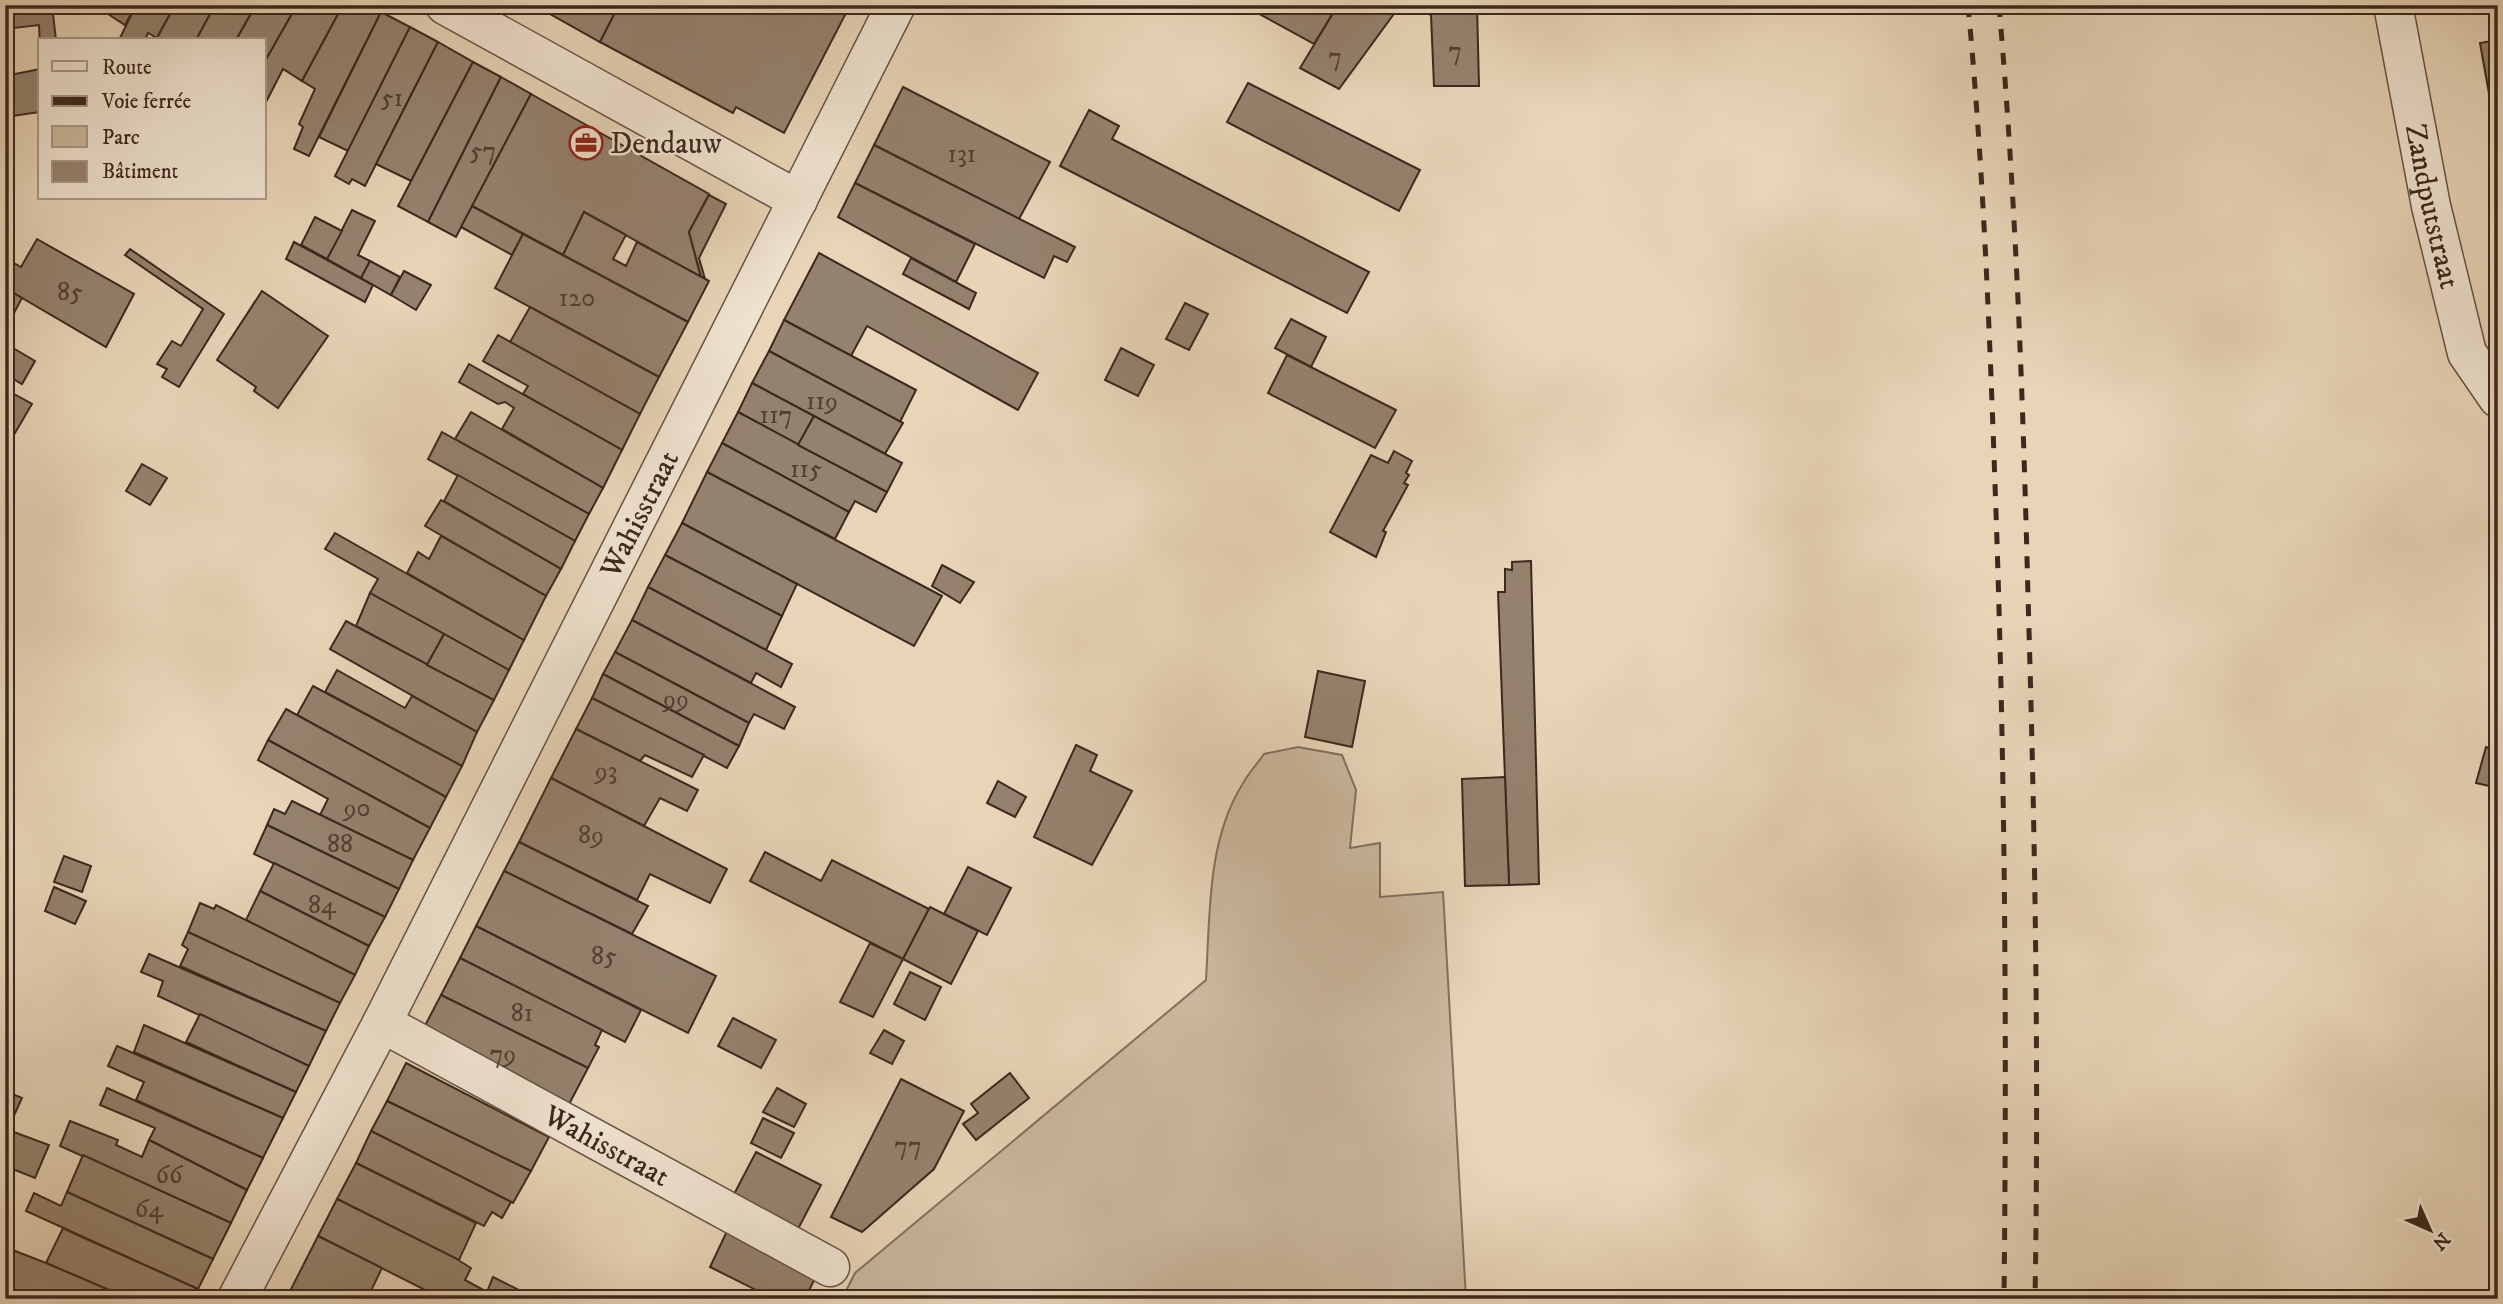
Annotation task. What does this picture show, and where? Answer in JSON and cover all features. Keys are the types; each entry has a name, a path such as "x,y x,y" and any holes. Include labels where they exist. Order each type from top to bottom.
{"street":[{"path":"445,5 798,200"},
{"name":"Wahisstraat","path":"237,1299 382,1023 896,5"},
{"name":"Zandputstraat","path":"2393,5 2431,206 2467,353 2498,398"},
{"name":"Wahisstraat","path":"382,1023 830,1267"}],"green space":[{"path":"1298,747 1342,755 1356,790 1350,848 1380,843 1380,897 1443,892 1466,1299 842,1299 855,1273 1206,980 1212,880 1222,830 1231,807 1244,781 1264,754"}],"building":[{"path":"5,5 20,5 20,8 5,10"},
{"path":"52,5 56,38 40,38 39,25 5,29 5,10"},
{"path":"114,5 136,5 125,25 108,14"},
{"path":"136,5 175,5 157,38 148,33 146,38 120,38"},
{"path":"175,5 215,5 197,38 157,38"},
{"path":"215,5 256,5 237,38 197,38"},
{"path":"256,5 297,5 266,59 266,38 237,38"},
{"path":"297,5 343,5 302,81 283,69 266,102 266,59"},
{"path":"343,5 370,5 381,12 309,156 294,149 303,127 299,124 315,89 302,81"},
{"path":"534,5 619,5 600,42"},
{"path":"619,5 826,5 845,15 784,133 736,107 733,113 600,42"},
{"path":"826,5 850,5 845,15"},
{"path":"1243,5 1338,5 1314,44"},
{"path":"1338,5 1409,5 1406,10 1399,7 1339,89 1300,68"},
{"path":"1412,5 1477,5 1479,86 1434,86 1431,15"},
{"path":"1477,5 1520,5 1477,10"},
{"path":"381,12 410,27 348,151 319,137"},
{"path":"410,27 438,42 365,186 352,179 349,184 335,176"},
{"path":"2498,40 2498,133 2496,133 2480,43"},
{"path":"438,42 473,62 411,181 376,164"},
{"path":"473,62 501,77 428,222 398,206"},
{"path":"38,69 38,112 5,117 5,76"},
{"path":"501,77 531,94 456,237 428,222"},
{"path":"1248,83 1420,170 1399,211 1227,122"},
{"path":"903,87 1050,162 1019,219 874,145"},
{"path":"531,94 709,194 689,232 701,277 584,212 563,255 472,206"},
{"path":"1089,110 1119,126 1112,139 1369,272 1347,313 1060,166"},
{"path":"874,145 1075,247 1067,262 1054,256 1044,278 855,183"},
{"path":"855,183 975,244 956,282 838,217"},
{"path":"709,195 726,204 699,258 705,279 701,277 689,232"},
{"path":"472,206 523,234 512,255 461,227"},
{"path":"352,210 375,221 358,255 370,261 361,278 327,259"},
{"path":"584,212 626,235 613,259 626,266 637,242 709,281 688,322 563,255"},
{"path":"315,217 342,231 327,259 301,245"},
{"path":"523,234 688,322 659,377 495,288"},
{"path":"37,239 134,294 106,347 5,288 5,258 21,267"},
{"path":"294,242 373,285 365,302 286,259"},
{"path":"130,249 224,314 179,387 162,377 167,369 157,364 172,341 181,346 203,309 125,255"},
{"path":"819,253 1038,373 1018,410 867,326 851,356 784,320"},
{"path":"911,258 976,293 969,309 903,274"},
{"path":"370,261 400,277 391,295 361,278"},
{"path":"404,271 431,285 416,310 391,295"},
{"path":"5,288 22,298 5,330"},
{"path":"262,291 328,336 278,408 254,391 256,387 217,360"},
{"path":"1185,303 1208,314 1189,350 1166,339"},
{"path":"530,307 659,377 640,414 510,342"},
{"path":"1291,319 1326,337 1311,367 1275,348"},
{"path":"784,320 916,390 900,422 769,351"},
{"path":"498,335 640,414 622,450 523,394 528,386 483,361"},
{"path":"8,345 35,361 22,384 5,374"},
{"path":"1121,348 1154,365 1138,396 1105,380"},
{"path":"769,351 903,423 885,454 752,383"},
{"path":"1287,355 1396,410 1375,448 1268,393"},
{"path":"469,364 622,450 603,488 502,429 514,408 505,402 498,404 459,382"},
{"path":"752,383 814,416 798,445 738,412"},
{"path":"5,389 32,404 5,450"},
{"path":"471,412 603,488 589,514 455,439"},
{"path":"738,412 887,492 876,512 855,501 849,512 722,443"},
{"path":"814,416 902,463 887,492 798,445"},
{"path":"442,432 589,514 575,541 428,459"},
{"path":"722,443 849,512 835,539 707,472"},
{"path":"1394,451 1412,461 1404,483 1408,485 1383,531 1386,532 1376,557 1330,532 1371,455 1388,463"},
{"path":"142,464 167,478 150,505 126,491"},
{"path":"707,472 942,596 914,646 682,523"},
{"path":"458,475 575,541 561,569 444,501"},
{"path":"441,500 561,569 546,596 425,526"},
{"path":"682,523 797,584 782,616 665,555"},
{"path":"335,533 524,640 509,670 370,593 378,579 325,549"},
{"path":"441,536 546,596 524,640 407,573 418,552 429,559"},
{"path":"665,555 782,616 766,650 648,587"},
{"path":"1531,561 1539,884 1509,885 1498,592 1505,592 1505,569 1512,570 1512,562"},
{"path":"942,565 974,582 960,603 932,586"},
{"path":"648,587 792,664 781,687 756,673 751,683 632,620"},
{"path":"370,593 444,634 427,665 356,626"},
{"path":"632,620 795,707 784,729 754,714 749,723 615,652"},
{"path":"346,621 494,700 477,732 330,649"},
{"path":"444,634 509,670 494,700 427,665"},
{"path":"615,652 749,723 739,746 603,674"},
{"path":"337,670 405,708 412,696 477,732 462,766 325,692"},
{"path":"1318,671 1365,681 1352,747 1305,737"},
{"path":"603,674 739,746 727,768 592,698"},
{"path":"313,686 462,766 446,797 297,715"},
{"path":"592,698 704,755 692,777 645,755 640,761 576,729"},
{"path":"286,709 446,797 430,828 268,740"},
{"path":"576,729 698,790 687,811 660,798 644,826 551,778"},
{"path":"268,740 430,828 413,860 320,815 328,799 258,760"},
{"path":"1076,745 1097,755 1090,771 1132,791 1092,865 1034,837"},
{"path":"2486,747 2498,751 2498,788 2476,783"},
{"path":"1505,777 1509,885 1465,886 1462,779"},
{"path":"551,778 727,869 710,903 650,874 637,900 519,842"},
{"path":"998,781 1026,797 1015,817 987,803"},
{"path":"292,801 413,860 399,889 267,825 274,809 285,814"},
{"path":"267,825 399,889 385,917 254,854"},
{"path":"519,842 648,906 632,934 504,871"},
{"path":"765,852 821,881 832,860 929,909 903,959 750,881"},
{"path":"64,856 91,866 82,892 54,882"},
{"path":"274,863 385,917 369,946 260,891"},
{"path":"968,867 1011,888 987,935 944,914"},
{"path":"504,871 716,976 688,1033 476,926"},
{"path":"54,887 86,901 75,924 45,911"},
{"path":"260,891 369,946 355,975 246,920"},
{"path":"200,903 214,909 216,905 355,975 340,1003 188,932"},
{"path":"930,907 978,931 951,984 903,959"},
{"path":"476,926 641,1010 625,1042 460,958"},
{"path":"188,932 340,1003 326,1031 180,966 188,949 182,945"},
{"path":"870,943 903,959 873,1017 840,1002"},
{"path":"149,954 326,1031 309,1066 158,996 163,981 141,972"},
{"path":"460,958 602,1030 595,1045 599,1047 588,1068 441,995"},
{"path":"910,972 941,987 925,1020 894,1004"},
{"path":"441,995 588,1068 565,1112 419,1037"},
{"path":"200,1014 309,1066 296,1092 186,1042"},
{"path":"733,1018 776,1040 761,1068 718,1046"},
{"path":"144,1025 296,1092 283,1118 134,1052"},
{"path":"884,1030 904,1041 892,1064 870,1053"},
{"path":"117,1046 283,1118 263,1158 136,1100 144,1082 108,1066"},
{"path":"406,1063 549,1137 531,1171 387,1101"},
{"path":"1010,1073 1029,1098 976,1140 963,1124 978,1113 971,1104"},
{"path":"901,1079 964,1111 934,1169 862,1232 831,1217"},
{"path":"107,1088 263,1158 247,1190 149,1140 155,1128 100,1105"},
{"path":"777,1088 806,1104 794,1127 763,1112"},
{"path":"5,1091 22,1098 12,1120 5,1117"},
{"path":"387,1101 531,1171 513,1203 371,1131"},
{"path":"763,1118 794,1133 781,1158 751,1143"},
{"path":"70,1121 118,1140 116,1145 142,1157 149,1140 247,1190 231,1223 60,1146"},
{"path":"5,1129 11,1131 5,1146"},
{"path":"11,1131 49,1145 35,1178 5,1166 5,1146"},
{"path":"371,1131 511,1202 502,1218 492,1212 484,1226 356,1163"},
{"path":"756,1152 821,1185 797,1231 732,1198"},
{"path":"83,1155 231,1223 213,1259 67,1192"},
{"path":"356,1163 476,1223 459,1260 337,1199"},
{"path":"67,1192 213,1259 198,1289 26,1211 34,1193 61,1206"},
{"path":"337,1199 455,1258 471,1268 465,1280 487,1292 493,1277 531,1296 529,1299 443,1299 318,1236"},
{"path":"63,1228 198,1289 193,1299 130,1299 46,1263"},
{"path":"728,1229 817,1274 805,1299 774,1299 710,1267"},
{"path":"318,1236 382,1268 367,1299 286,1299"},
{"path":"5,1247 130,1299 27,1299 5,1289"}],"railway":[{"path":"1968,5 1986,258 1999,610 2005,905 2004,1299"},
{"path":"1999,5 2021,374 2033,772 2037,1123 2035,1299"}],"place":[{"name":"Dendauw","path":"586,143"}]}
